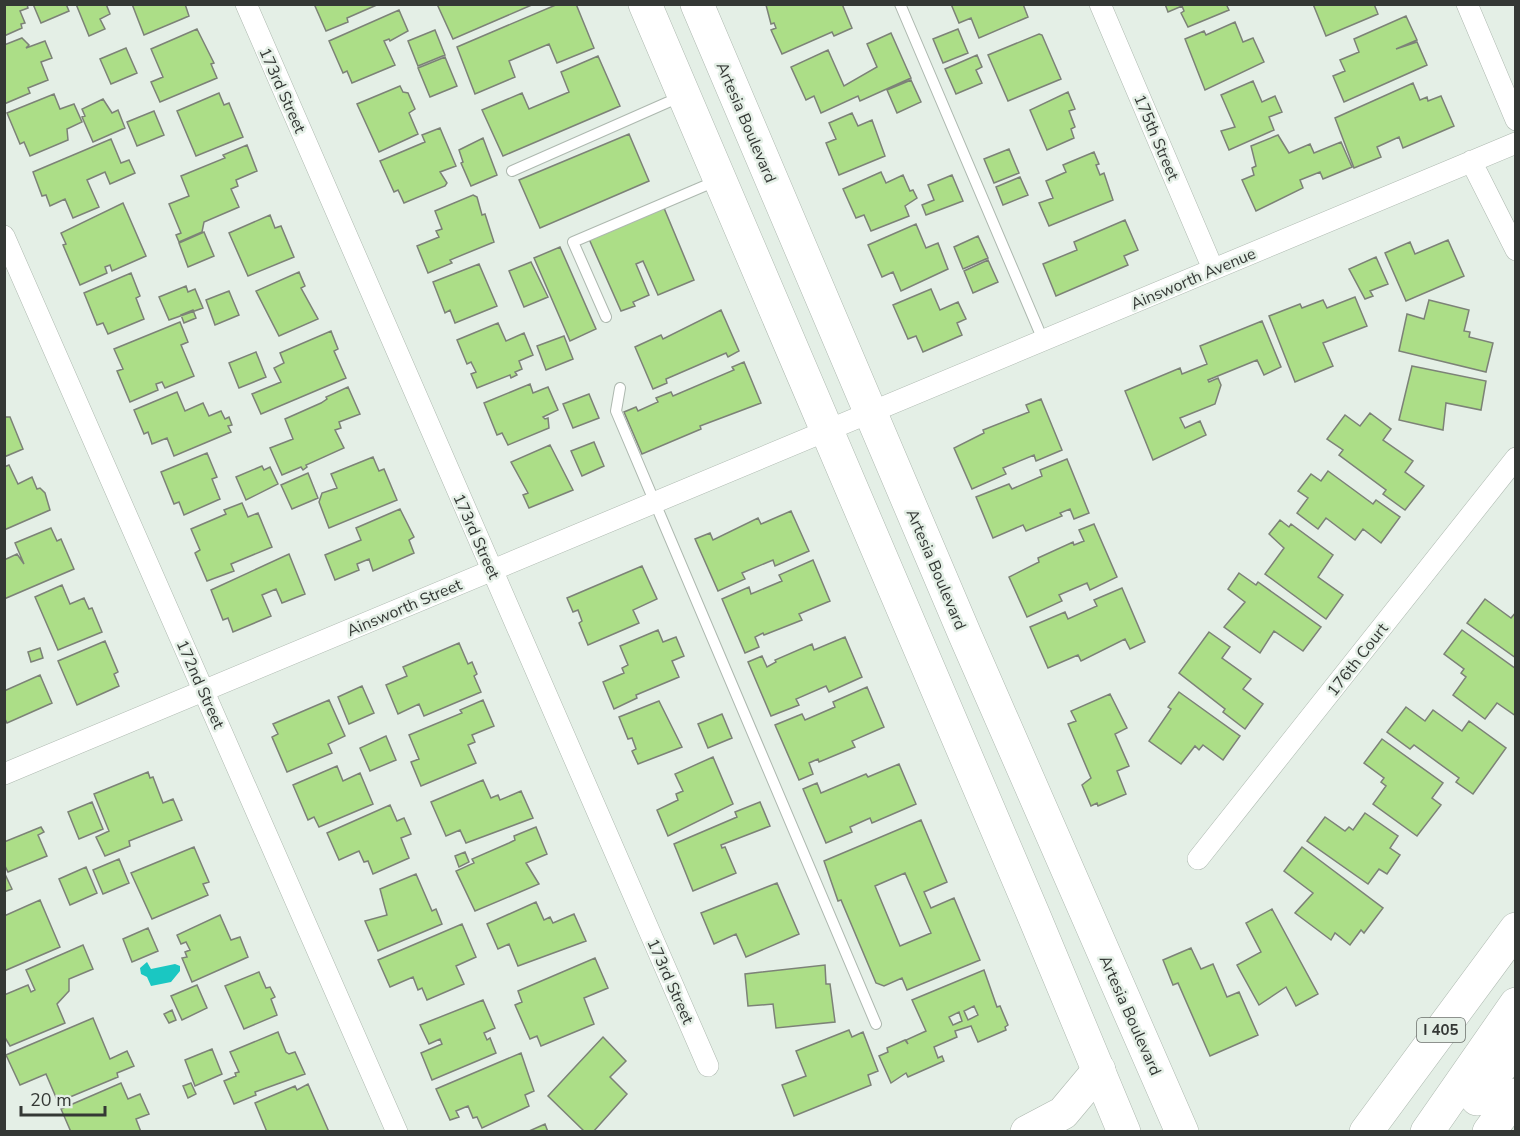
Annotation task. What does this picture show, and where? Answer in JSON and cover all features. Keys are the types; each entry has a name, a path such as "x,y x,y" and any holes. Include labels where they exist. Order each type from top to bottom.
{"main road":[{"path":"645,4 1124,1131"},
{"name":"Artesia Boulevard","path":"697,4 870,412 1182,1131"},
{"name":"I 405","path":"1366,1131 1515,929"},
{"path":"1426,1131 1515,1005"},
{"path":"1453,1131 1515,1046"},
{"path":"1027,1131 1063,1113 1099,1070"},
{"path":"1489,1131 1515,1095"}],"street":[{"name":"173rd Street","path":"246,4 708,1066"},
{"name":"175th Street","path":"1100,4 1213,269"},
{"path":"1467,4 1515,120"},
{"name":"Ainsworth Avenue","path":"870,412 1515,143"},
{"path":"1471,161 1515,250"},
{"name":"172nd Street","path":"4,236 397,1131"},
{"name":"Ainsworth Street","path":"4,774 870,412"},
{"name":"176th Court","path":"1198,859 1515,458"}],"lane":[{"path":"900,4 1043,340"},
{"path":"512,171 683,95"},
{"path":"606,317 573,242 720,180"},
{"path":"620,388 616,411 876,1024"}],"water":[{"path":"147,962 151,969 175,964 180,966 180,971 171,982 151,986 147,977 141,974 140,968"}],"building":[{"path":"4,4 27,4 28,8 20,11 25,23 21,24 22,28 4,36"},
{"path":"33,4 66,4 69,11 41,23"},
{"path":"76,4 106,4 110,14 100,19 105,29 89,36"},
{"path":"132,4 185,4 189,16 144,35"},
{"path":"318,4 379,4 347,18 348,22 326,31 315,6"},
{"path":"437,4 534,4 453,39"},
{"path":"558,4 576,4 594,48 557,63 549,44 509,61 515,77 475,94 457,47"},
{"path":"842,4 852,28 834,36 832,32 782,54 771,30 776,28 774,23 771,24 766,5"},
{"path":"951,4 1023,4 1028,17 979,38 971,18 959,23"},
{"path":"1165,4 1226,4 1229,10 1188,27 1181,13 1184,11 1182,6 1168,12"},
{"path":"1313,4 1374,4 1378,14 1326,36"},
{"path":"399,10 408,31 390,41 389,39 384,41 395,65 352,83 347,71 343,73 329,41"},
{"path":"1406,16 1417,40 1396,49 1417,42 1427,65 1344,102 1333,76 1345,71 1340,60 1359,52 1354,39"},
{"path":"1235,22 1243,42 1253,38 1264,62 1205,90 1185,39 1204,31 1206,35"},
{"path":"197,29 214,63 211,64 217,78 160,102 151,82 163,77 151,49"},
{"path":"958,29 968,53 943,63 933,39"},
{"path":"435,30 445,55 418,66 408,41"},
{"path":"891,33 911,78 860,101 858,96 821,113 814,96 806,100 791,67 828,50 844,86 877,67 867,44"},
{"path":"1039,34 1042,35 1061,79 1008,101 988,55"},
{"path":"22,38 29,45 26,48 45,41 52,58 41,62 48,80 28,88 30,93 4,104 4,45"},
{"path":"126,48 137,73 111,84 100,59"},
{"path":"977,55 982,67 976,70 982,83 956,94 945,69"},
{"path":"598,56 620,106 503,156 482,110 522,93 529,109 569,92 561,72"},
{"path":"445,57 457,86 430,97 418,68"},
{"path":"911,80 921,102 897,113 887,90"},
{"path":"1253,81 1262,102 1275,96 1282,112 1269,117 1274,130 1229,150 1221,131 1235,127 1221,95"},
{"path":"1413,83 1420,100 1427,97 1428,101 1441,96 1454,126 1403,148 1399,137 1377,147 1381,157 1354,168 1335,118"},
{"path":"400,86 403,92 408,93 415,109 409,113 418,134 379,152 357,104"},
{"path":"1068,92 1075,109 1069,111 1075,127 1071,129 1074,138 1047,150 1030,110"},
{"path":"219,93 224,105 229,103 243,137 196,156 177,111"},
{"path":"54,94 60,109 74,104 82,122 67,129 68,140 30,156 24,142 20,144 7,113"},
{"path":"103,99 112,113 118,110 125,128 93,142 82,117 85,116 82,109"},
{"path":"154,111 164,135 137,146 127,122"},
{"path":"852,113 858,126 872,120 885,156 839,175 826,143 836,139 829,123"},
{"path":"440,128 456,166 440,172 447,183 445,186 404,203 398,190 394,192 380,161 425,142 422,135"},
{"path":"629,134 649,181 540,228 519,180"},
{"path":"1278,135 1289,153 1310,144 1314,153 1341,142 1352,167 1323,179 1320,172 1300,180 1303,188 1256,211 1242,180 1254,175 1252,168 1256,166 1251,146"},
{"path":"483,138 497,175 471,186 461,163 463,162 459,150"},
{"path":"111,139 121,163 129,160 135,173 110,184 105,172 87,180 99,207 73,218 65,199 50,206 46,195 42,196 33,172"},
{"path":"247,145 257,171 236,180 238,186 231,189 239,207 204,222 202,232 179,242 176,235 181,233 169,204 189,196 181,176 225,158 223,155"},
{"path":"1009,149 1019,173 994,183 984,159"},
{"path":"1094,152 1099,164 1096,165 1100,175 1104,173 1113,200 1049,226 1039,203 1053,198 1046,181 1066,172 1063,165"},
{"path":"881,172 886,183 903,175 910,191 913,190 917,198 905,206 909,216 871,231 864,215 856,218 843,189"},
{"path":"952,175 963,201 926,215 922,205 934,200 928,185"},
{"path":"1020,177 1028,195 1003,205 996,187"},
{"path":"473,195 477,197 482,215 485,214 494,242 450,260 452,263 428,273 417,246 439,237 436,231 442,229 435,211"},
{"path":"123,203 146,256 112,271 110,265 105,267 107,273 80,285 63,245 66,244 61,233"},
{"path":"664,208 694,280 658,295 643,261 636,264 649,295 633,302 635,306 621,311 589,239"},
{"path":"270,215 275,228 281,226 294,257 248,276 229,233"},
{"path":"1125,220 1138,250 1124,256 1128,265 1056,296 1043,264 1077,250 1074,242"},
{"path":"916,224 926,248 938,243 948,269 901,291 893,272 882,277 868,245"},
{"path":"204,232 214,256 188,267 179,243"},
{"path":"978,236 988,258 963,269 954,247"},
{"path":"1448,240 1464,276 1406,301 1385,253 1410,242 1415,254"},
{"path":"560,247 596,329 570,341 534,258"},
{"path":"1376,257 1388,284 1370,291 1373,296 1365,299 1349,269"},
{"path":"988,260 998,282 973,293 964,271"},
{"path":"531,262 548,297 524,307 509,271"},
{"path":"479,264 497,306 455,323 450,310 445,313 433,282"},
{"path":"299,272 305,286 301,288 318,319 279,336 256,291"},
{"path":"131,273 140,296 136,298 144,319 108,334 103,323 97,325 84,293"},
{"path":"186,286 188,292 195,289 203,308 169,320 159,297"},
{"path":"931,289 940,310 958,302 966,319 957,323 962,335 923,352 916,336 908,339 893,305"},
{"path":"229,291 239,315 215,325 206,300"},
{"path":"1355,297 1367,326 1323,343 1333,366 1295,382 1269,316 1300,304 1302,308 1323,300 1327,308"},
{"path":"1429,300 1469,310 1464,331 1470,332 1469,337 1493,343 1486,372 1399,351 1407,314 1424,319"},
{"path":"193,310 196,318 184,323 181,315"},
{"path":"721,310 739,351 728,357 726,353 666,379 667,383 653,389 635,347 661,335 663,339"},
{"path":"1262,321 1281,367 1264,375 1257,360 1208,380 1209,382 1218,378 1221,385 1215,404 1180,418 1185,428 1200,421 1206,435 1153,460 1125,391 1180,368 1182,374 1207,364 1200,346"},
{"path":"180,322 188,342 181,345 194,376 165,388 162,382 156,384 158,390 130,402 117,371 123,369 114,349"},
{"path":"498,323 506,341 524,333 533,355 519,361 522,369 515,372 517,375 511,378 510,375 477,388 471,374 476,372 471,362 467,364 457,340"},
{"path":"331,331 338,349 334,351 346,378 261,414 252,394 281,382 274,368 284,363 280,353"},
{"path":"564,336 573,359 546,370 537,346"},
{"path":"256,352 266,377 239,388 229,363"},
{"path":"744,362 761,403 700,426 701,429 642,454 624,412 636,407 638,411 658,402 656,398 671,392 673,396 734,370 732,367"},
{"path":"1412,366 1486,381 1481,410 1446,403 1443,430 1399,420"},
{"path":"530,384 533,393 548,387 558,410 543,417 548,418 549,428 508,445 502,433 497,435 484,403"},
{"path":"348,387 360,414 339,422 341,428 335,430 344,448 306,465 307,467 303,470 301,467 282,475 270,448 293,439 285,419 321,403 327,399 326,397"},
{"path":"177,392 185,411 203,403 209,416 221,411 225,419 229,417 232,425 228,426 231,432 174,456 167,438 152,444 148,432 144,434 134,410"},
{"path":"589,394 599,418 573,428 563,404"},
{"path":"1041,399 1062,450 1036,461 1034,455 1003,468 1006,474 972,489 954,448 984,433 983,430 1029,412 1026,405"},
{"path":"1370,413 1391,429 1383,440 1413,461 1405,472 1424,486 1405,510 1383,494 1386,490 1339,455 1343,450 1327,439 1345,415 1360,426"},
{"path":"4,417 10,417 23,449 4,457"},
{"path":"594,442 604,466 582,476 571,451"},
{"path":"550,445 573,490 529,508 523,495 528,493 511,462"},
{"path":"207,453 217,477 212,479 220,499 184,515 179,502 174,504 161,472"},
{"path":"373,457 379,471 384,469 397,500 329,528 319,502 322,493 337,488 331,474"},
{"path":"1067,459 1089,513 1074,519 1070,509 1060,513 1062,516 1026,531 1023,525 993,538 976,497 1009,484 1012,489 1042,476 1040,470"},
{"path":"9,465 18,484 32,477 37,489 40,488 45,493 50,510 4,530 4,467"},
{"path":"262,466 264,470 270,467 278,484 246,500 236,477"},
{"path":"1328,471 1373,504 1376,500 1400,517 1381,543 1363,529 1355,540 1326,518 1318,529 1297,513 1308,498 1298,491 1311,474 1321,481"},
{"path":"308,473 318,498 292,509 281,485"},
{"path":"242,503 248,517 258,513 272,547 231,564 234,571 207,581 195,553 200,550 191,529 226,514 224,510"},
{"path":"400,509 414,537 409,540 414,553 373,571 369,559 357,564 359,570 335,580 325,555 361,540 356,528"},
{"path":"791,511 809,551 775,566 773,560 742,573 745,579 718,591 695,539 710,533 713,540 758,518 761,524"},
{"path":"1280,520 1289,527 1291,524 1333,555 1318,577 1343,595 1326,619 1265,574 1284,548 1269,534"},
{"path":"1094,524 1117,577 1090,590 1087,583 1059,595 1062,601 1027,617 1009,577 1039,562 1038,558 1073,542 1074,545 1084,541 1079,530"},
{"path":"51,528 57,541 61,539 74,569 4,599 4,560 17,554 24,564 15,543"},
{"path":"289,554 305,594 282,603 276,589 262,595 271,616 233,632 228,618 223,620 211,590"},
{"path":"813,560 830,601 799,614 802,620 755,637 759,647 745,653 722,599 749,587 751,594 782,581 779,575"},
{"path":"642,566 657,599 633,610 639,623 588,645 579,623 582,621 578,610 573,612 567,598"},
{"path":"1239,573 1256,585 1258,582 1321,627 1303,651 1274,631 1260,653 1224,627 1245,602 1228,589"},
{"path":"62,585 70,604 84,598 89,609 92,608 102,632 58,650 35,597"},
{"path":"1122,588 1145,642 1130,649 1125,639 1081,661 1078,655 1048,668 1030,627 1065,612 1068,619 1097,606 1094,600"},
{"path":"1485,599 1511,618 1516,612 1516,658 1467,623"},
{"path":"658,630 663,642 676,637 684,656 672,661 679,677 636,695 637,698 614,709 603,682 624,673 622,668 628,665 620,646"},
{"path":"1462,630 1516,669 1516,716 1497,703 1485,719 1453,695 1466,677 1461,673 1464,669 1444,654"},
{"path":"1209,632 1230,647 1222,658 1251,679 1243,689 1263,704 1245,729 1223,712 1225,709 1179,673"},
{"path":"845,637 862,677 829,692 826,686 796,699 799,705 771,716 748,662 762,656 767,667 776,662 775,660 812,644 814,650"},
{"path":"105,641 118,672 114,674 119,686 77,705 58,661"},
{"path":"459,643 468,664 472,662 477,674 474,676 481,692 424,716 419,704 398,714 386,685 407,676 403,667"},
{"path":"40,648 43,658 31,662 28,652"},
{"path":"40,675 52,703 7,723 4,717 4,691"},
{"path":"362,686 374,713 349,724 338,697"},
{"path":"867,687 884,727 852,741 855,747 819,762 818,759 809,763 813,774 799,780 775,725 802,714 805,720 835,707 833,702"},
{"path":"1179,692 1240,736 1223,760 1203,745 1199,750 1195,746 1181,764 1149,741 1171,709 1168,707"},
{"path":"1110,694 1127,728 1115,734 1129,766 1117,771 1126,794 1098,806 1097,803 1091,806 1082,785 1091,778 1068,724 1076,721 1071,711"},
{"path":"329,700 345,736 328,744 332,753 287,772 272,737 278,734 273,724"},
{"path":"483,700 494,726 472,735 475,742 468,745 476,763 421,786 411,762 419,759 409,735 462,713 460,710"},
{"path":"659,701 682,747 638,764 632,751 636,749 632,738 628,739 619,717"},
{"path":"1406,707 1425,721 1433,710 1462,731 1469,721 1506,748 1473,794 1456,782 1459,778 1414,745 1410,749 1387,732"},
{"path":"722,714 732,738 708,748 698,724"},
{"path":"386,736 396,760 370,771 360,748"},
{"path":"1382,739 1443,783 1432,798 1441,805 1417,836 1373,804 1386,786 1381,782 1384,778 1364,763"},
{"path":"713,757 733,804 668,836 657,810 678,800 676,794 683,791 675,774"},
{"path":"899,764 916,804 872,823 870,818 850,827 852,832 826,843 803,789 817,783 821,793 866,774 868,777"},
{"path":"337,766 343,781 360,773 373,804 319,827 314,817 308,820 293,785"},
{"path":"148,772 150,778 153,777 163,803 173,799 182,820 129,841 130,846 105,856 96,837 109,831 94,794"},
{"path":"483,780 491,798 498,795 500,800 521,791 533,818 466,843 460,830 446,836 431,802"},
{"path":"92,802 103,829 79,839 68,812"},
{"path":"760,802 770,826 721,845 722,848 725,847 736,873 693,891 674,844 737,817 735,812"},
{"path":"390,805 397,821 404,818 411,834 401,838 409,858 373,874 368,861 364,862 359,851 339,860 327,833"},
{"path":"1365,813 1398,836 1390,848 1400,855 1387,874 1379,869 1368,884 1307,841 1325,817 1345,831 1349,827 1353,830"},
{"path":"921,820 947,882 924,892 931,908 954,898 980,960 907,990 902,978 884,986 876,983 841,900 838,901 824,861","holes":["905,873 931,933 900,946 875,886"]},
{"path":"41,827 44,832 38,835 47,856 8,872 4,864 4,842"},
{"path":"536,827 547,854 526,863 539,884 475,911 456,871 474,863 472,859 515,840 514,836"},
{"path":"194,847 209,882 203,884 208,895 152,919 131,873"},
{"path":"1302,847 1383,908 1364,933 1361,930 1350,945 1335,933 1331,940 1295,913 1313,893 1284,871"},
{"path":"465,852 469,862 459,867 455,856"},
{"path":"119,859 129,883 103,894 93,870"},
{"path":"86,867 97,893 70,905 59,879"},
{"path":"4,872 12,889 4,892"},
{"path":"416,874 432,911 436,909 442,924 378,951 365,921 387,915 380,889"},
{"path":"777,883 799,934 746,957 736,934 714,944 701,913"},
{"path":"40,900 60,947 4,971 4,916"},
{"path":"536,902 544,920 550,917 553,923 574,914 586,941 518,966 509,944 498,949 487,924"},
{"path":"1272,909 1318,994 1296,1006 1286,987 1259,1005 1237,965 1261,952 1246,923"},
{"path":"220,915 231,940 240,937 248,957 192,982 182,958 187,957 185,952 190,950 186,942 181,944 177,935"},
{"path":"462,924 476,957 456,966 464,984 427,1000 422,988 418,990 413,977 390,987 378,960"},
{"path":"148,928 158,951 132,962 123,939"},
{"path":"83,945 93,969 69,979 69,991 57,1004 65,1023 10,1046 4,1036 4,995 28,985 31,992 35,990 26,970"},
{"path":"1191,948 1201,969 1213,964 1227,997 1239,992 1258,1035 1210,1056 1178,983 1173,985 1163,960"},
{"path":"595,958 608,988 584,998 594,1024 541,1046 537,1036 530,1039 515,1005 522,1002 518,991"},
{"path":"825,965 826,984 830,984 835,1022 776,1028 773,1004 748,1006 745,974"},
{"path":"984,970 997,1007 1000,1006 1008,1025 1005,1027 1006,1030 978,1042 971,1026 955,1031 957,1037 934,1047 938,1058 942,1056 944,1061 908,1077 906,1073 891,1083 879,1056 888,1052 887,1048 905,1040 908,1044 906,1040 926,1031 912,1000","holes":["974,1006 978,1015 968,1020 964,1011","959,1012 962,1021 953,1025 949,1017"]},
{"path":"259,972 266,988 270,987 275,997 271,999 277,1015 244,1029 225,986"},
{"path":"197,985 207,1008 182,1020 171,996"},
{"path":"483,1000 495,1028 484,1033 487,1040 490,1038 496,1053 432,1080 421,1053 442,1044 440,1039 429,1044 420,1025"},
{"path":"172,1010 176,1020 169,1023 164,1014"},
{"path":"93,1018 110,1059 127,1051 134,1066 117,1073 118,1077 58,1102 46,1074 20,1085 6,1055"},
{"path":"849,1030 852,1037 863,1032 878,1071 868,1075 871,1085 794,1116 782,1085 806,1076 796,1051"},
{"path":"278,1032 286,1052 289,1054 295,1052 305,1074 255,1092 256,1095 234,1104 224,1081 236,1076 235,1073 239,1072 230,1052"},
{"path":"603,1037 626,1061 610,1077 627,1094 593,1132 585,1132 548,1096"},
{"path":"212,1049 222,1074 195,1086 185,1060"},
{"path":"521,1053 534,1091 525,1095 529,1106 482,1128 477,1117 473,1118 468,1106 456,1111 459,1117 450,1120 436,1089"},
{"path":"121,1083 128,1099 140,1094 149,1114 136,1119 141,1132 71,1132 61,1109"},
{"path":"191,1083 196,1094 188,1098 183,1086"},
{"path":"308,1084 329,1132 267,1132 255,1103 295,1086 297,1090"},
{"path":"545,1124 548,1132 527,1132"}]}
